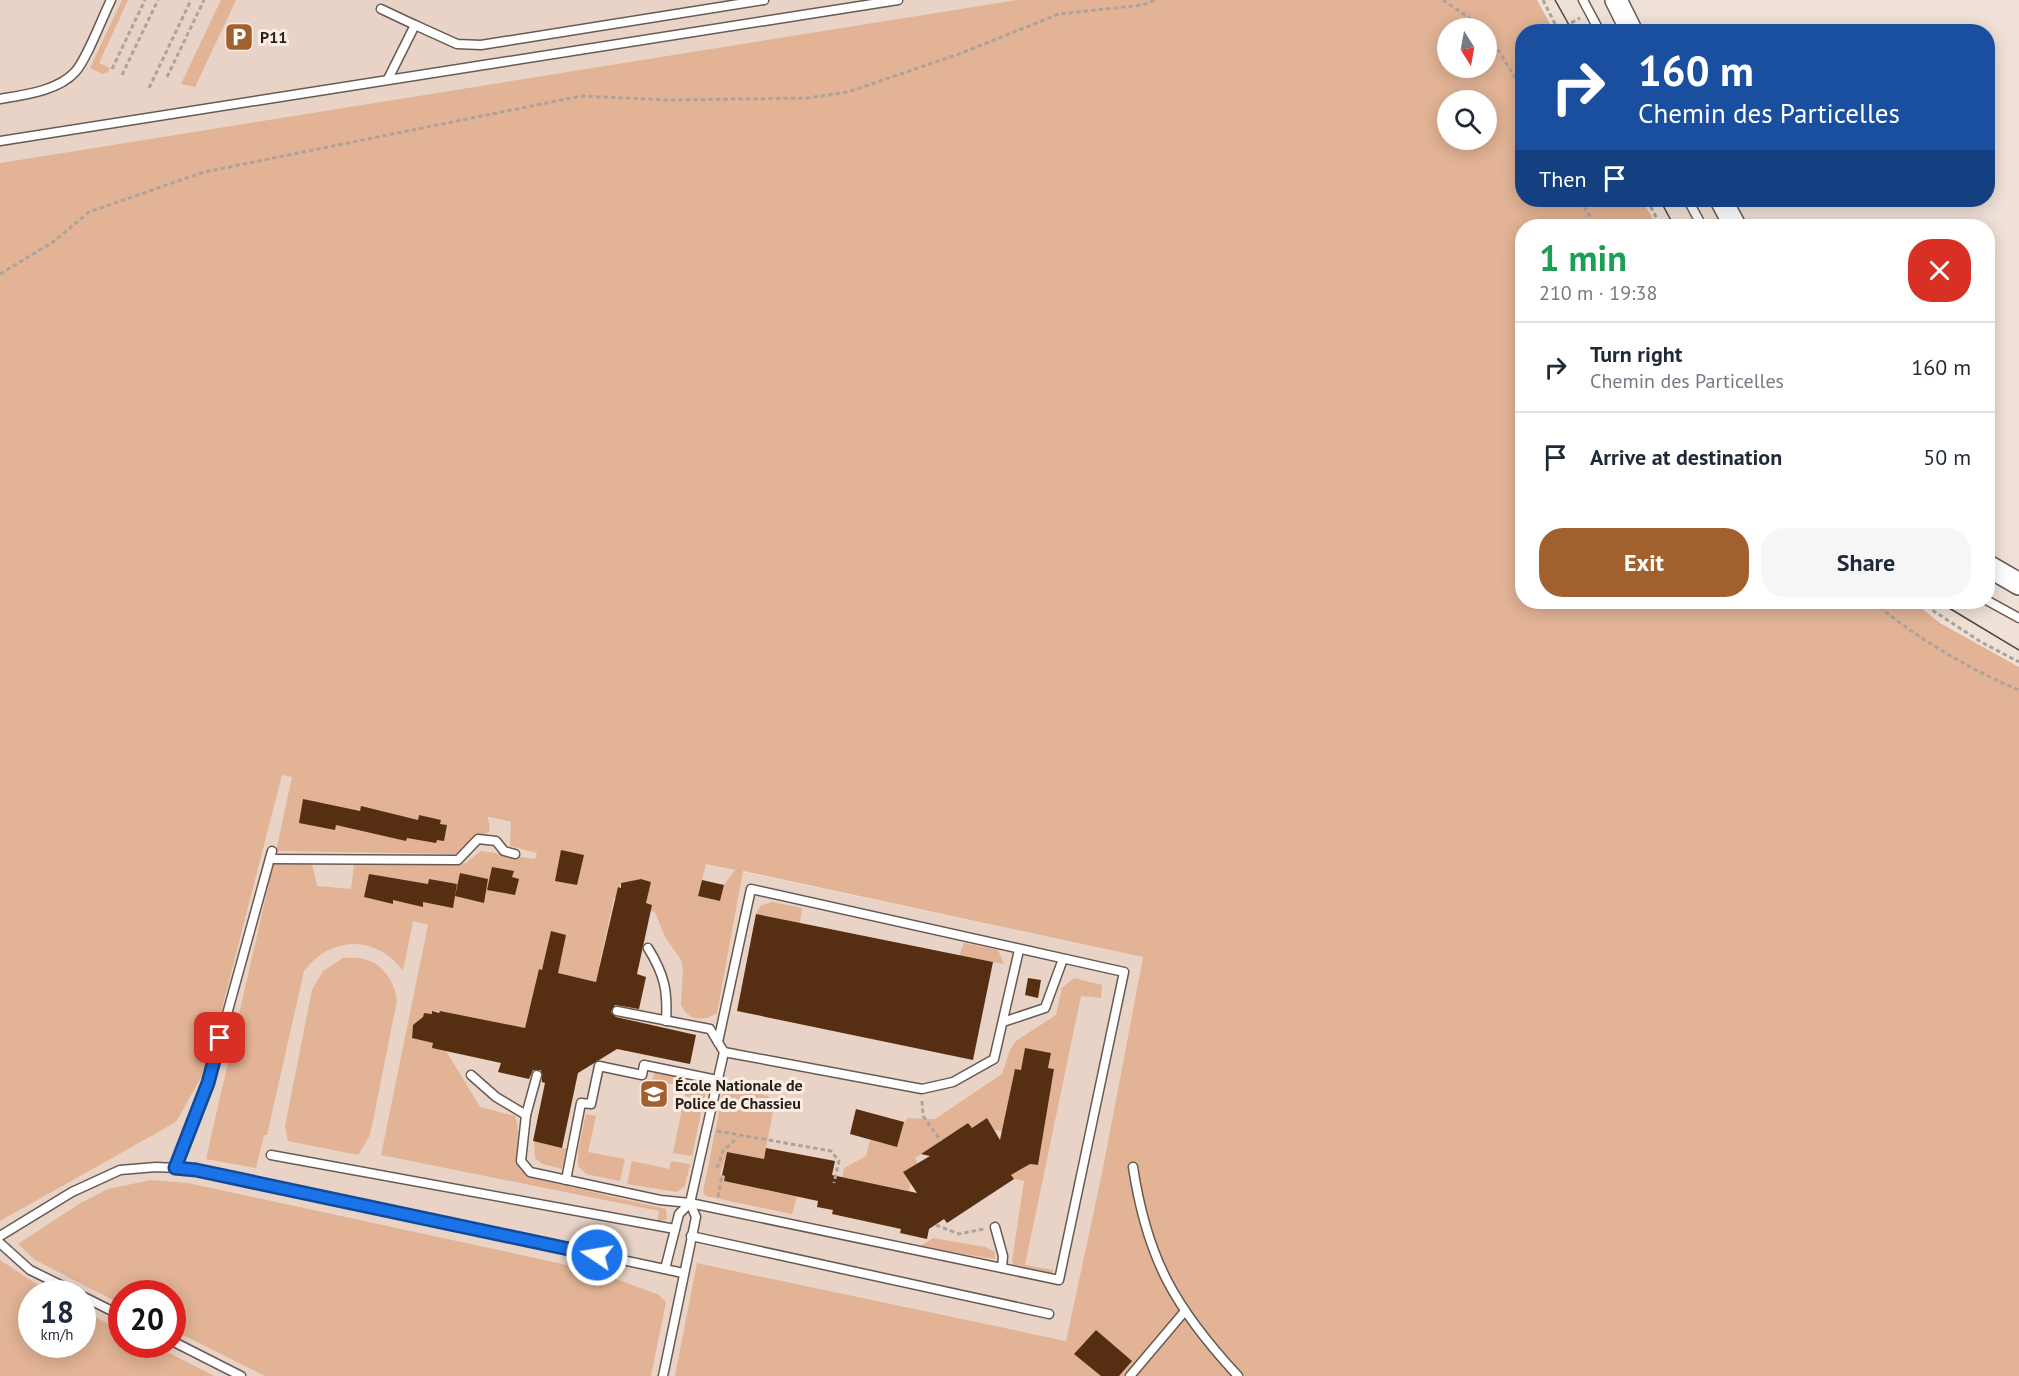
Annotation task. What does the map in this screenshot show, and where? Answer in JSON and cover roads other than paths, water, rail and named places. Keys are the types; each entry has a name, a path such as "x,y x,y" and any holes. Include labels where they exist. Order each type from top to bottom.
{"street":[{"path":"1621,4 1629,24"},
{"path":"1995,570 2019,584"}],"lane":[{"path":"0,99 48,88 63,82 76,72 111,0"},
{"path":"381,9 457,44 481,45 764,0"},
{"path":"0,141 898,0"},
{"path":"1583,0 1596,24"},
{"path":"388,79 415,26"},
{"path":"1995,605 2019,618"},
{"path":"175,1168 208,1083 271,855 458,860 478,839 496,841 504,851 515,854"},
{"path":"537,1075 526,1115 521,1161 530,1172 660,1200 716,1208 1059,1280 1124,972 751,889 718,1042"},
{"path":"648,948 662,972 667,998 666,1021"},
{"path":"724,1052 922,1089 953,1082 994,1059 1019,950"},
{"path":"1003,1022 1045,1008 1063,959"},
{"path":"617,1011 710,1029 724,1052 690,1203 679,1214 665,1269"},
{"path":"566,1180 581,1103 591,1104 599,1066 642,1075 644,1065 717,1080"},
{"path":"471,1075 496,1097 526,1115"},
{"path":"271,1155 675,1229"},
{"path":"1133,1167 1138,1201 1154,1255 1165,1281 1185,1311 1238,1376"},
{"path":"0,1236 72,1192 120,1170 175,1168 208,1172 683,1273"},
{"path":"663,1376 696,1216 690,1203"},
{"path":"995,1227 1003,1256 1002,1268"},
{"path":"691,1236 1049,1314"},
{"path":"0,1243 30,1270 50,1280"},
{"path":"1130,1376 1185,1311"},
{"path":"186,1348 241,1376"}],"tram line":[{"path":"1555,0 1568,24"},
{"path":"1664,207 1670,219"},
{"path":"1951,609 2019,650"}],"place":[{"name":"P11","path":"239,37"},
{"name":"École Nationale de Police de Chassieu","path":"654,1094"}]}
